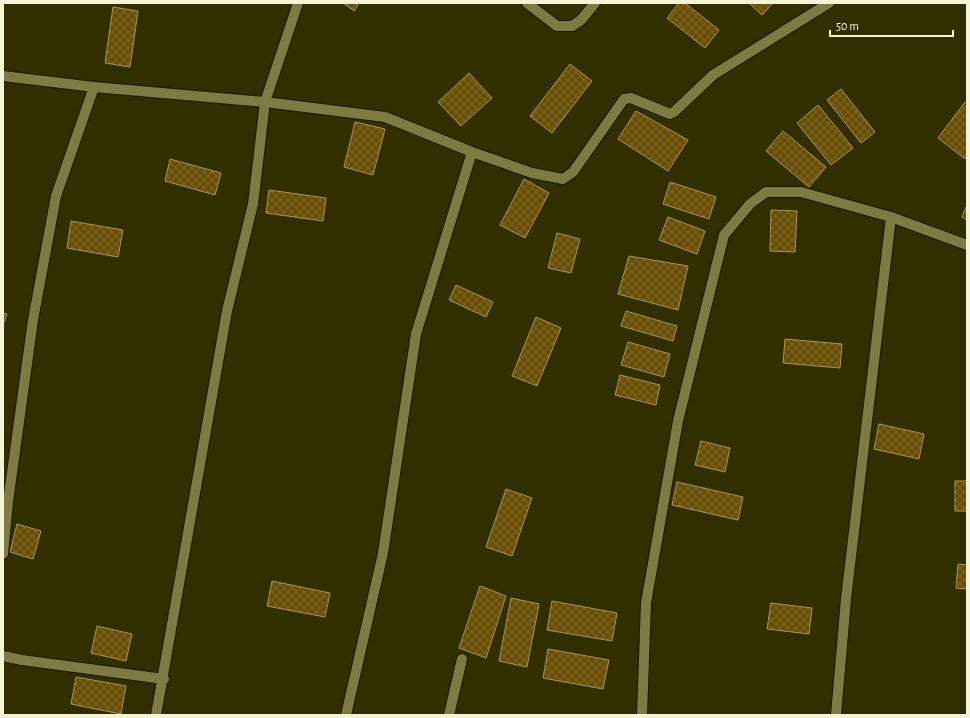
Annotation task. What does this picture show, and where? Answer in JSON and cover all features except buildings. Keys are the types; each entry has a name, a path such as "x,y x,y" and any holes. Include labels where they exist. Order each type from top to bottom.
{"street":[{"path":"156,715 164,679 227,311 253,204 265,102 298,3"},
{"path":"527,3 557,26 572,26 581,20 595,3"},
{"path":"3,76 94,87 265,102 385,117 472,152 532,173 564,180 573,172 624,99 630,98 670,114 674,112 713,75 829,3"},
{"path":"3,554 8,502 33,320 56,196 94,87"},
{"path":"346,715 383,553 416,334 472,152"},
{"path":"642,715 646,603 678,421 724,235 750,204 766,192 802,192 891,217 967,245"},
{"path":"836,715 846,598 891,217"},
{"path":"3,656 22,660 164,679"},
{"path":"449,715 462,659"}]}
